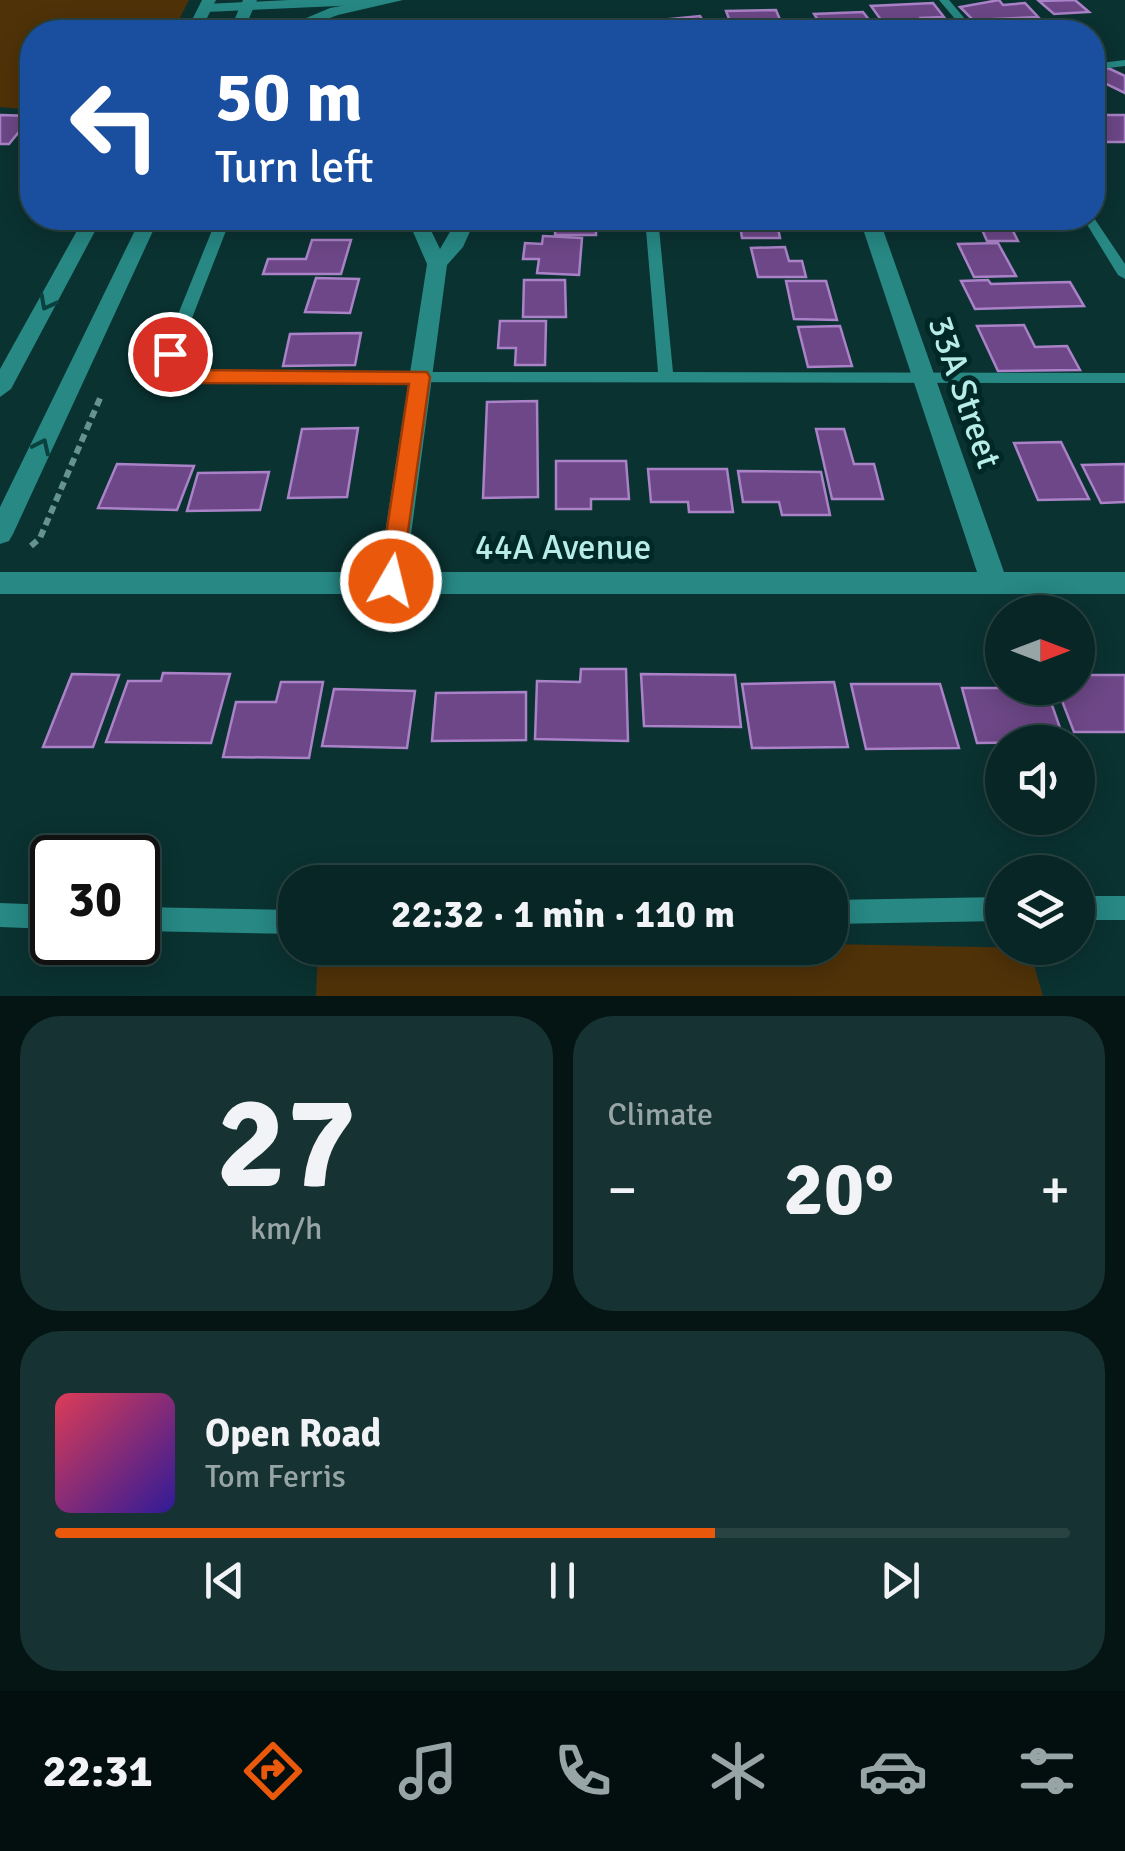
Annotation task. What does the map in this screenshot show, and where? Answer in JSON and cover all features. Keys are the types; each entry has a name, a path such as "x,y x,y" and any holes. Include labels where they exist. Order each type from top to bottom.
{"street":[{"path":"208,4 383,0"},
{"path":"311,20 334,11 396,0"},
{"path":"0,389 87,230"},
{"path":"0,534 144,230"},
{"path":"391,581 437,264 421,230"},
{"path":"437,264 462,230"},
{"name":"33A Street","path":"872,230 994,582"},
{"name":"44A Avenue","path":"0,584 1125,584"}],"lane":[{"path":"944,0 961,20"},
{"path":"219,230 170,354 172,364 182,372 214,377 1125,378"},
{"path":"653,230 666,376"},
{"path":"1097,230 1125,275"},
{"path":"1095,908 1125,908"},
{"path":"848,912 985,909"},
{"path":"0,915 30,916"},
{"path":"160,919 278,922"}],"shaded area":[{"path":"0,0 189,0 179,20 20,20 20,109 0,107"},
{"path":"848,944 985,947 985,965 1034,965 1043,996 316,996 317,965 848,965"}],"building":[{"path":"999,0 1003,5 1025,3 1038,17 973,20 960,7"},
{"path":"1075,0 1089,12 1054,14 1039,1"},
{"path":"933,3 944,17 881,20 871,6"},
{"path":"776,10 780,20 729,20 726,11"},
{"path":"863,12 869,20 818,20 814,14"},
{"path":"700,16 702,20 659,20"},
{"path":"1105,70 1125,76 1125,93 1105,83"},
{"path":"0,115 20,116 20,131 9,144 0,144"},
{"path":"1105,115 1125,115 1125,142 1105,142"},
{"path":"555,230 596,230 596,235 555,235"},
{"path":"741,230 778,230 780,238 742,238"},
{"path":"982,230 1012,230 1018,241 987,241"},
{"path":"543,236 582,238 579,275 537,273 539,259 523,259 525,243 542,244"},
{"path":"312,240 351,240 341,274 263,274 268,259 306,259"},
{"path":"998,243 1016,276 974,277 958,244"},
{"path":"785,247 789,261 802,261 806,277 758,277 751,248"},
{"path":"316,278 359,279 350,313 305,312"},
{"path":"524,280 565,280 566,317 523,317"},
{"path":"988,280 991,284 1070,282 1084,306 975,309 961,281"},
{"path":"786,281 826,281 837,320 794,319"},
{"path":"500,321 546,321 545,365 515,365 516,348 498,348"},
{"path":"1024,325 1035,347 1067,346 1080,370 998,371 977,326"},
{"path":"840,326 852,366 808,367 798,327"},
{"path":"361,333 355,365 283,366 290,334"},
{"path":"537,401 538,497 483,498 487,402"},
{"path":"358,428 347,497 288,498 302,429"},
{"path":"816,429 844,429 854,464 874,464 883,499 832,499"},
{"path":"1061,442 1089,499 1038,500 1014,443"},
{"path":"556,461 626,461 629,499 591,499 591,509 556,509"},
{"path":"117,464 194,466 177,510 98,508"},
{"path":"1125,464 1125,502 1101,503 1082,465"},
{"path":"648,469 727,469 733,512 689,512 688,502 651,502"},
{"path":"738,471 821,472 830,515 782,515 779,502 743,502"},
{"path":"269,472 260,510 187,511 198,473"},
{"path":"581,669 626,669 628,741 535,739 537,681 580,682"},
{"path":"163,673 230,674 211,743 106,742 128,681 161,681"},
{"path":"72,674 119,675 93,747 43,747"},
{"path":"641,674 735,675 741,727 644,726"},
{"path":"1095,675 1125,675 1125,732 1095,732 1095,725 1071,725 1064,705 1095,705"},
{"path":"281,682 323,682 309,758 223,757 236,702 276,702"},
{"path":"834,682 848,747 752,748 742,684"},
{"path":"851,684 940,684 959,748 866,749"},
{"path":"962,688 985,688 985,705 1052,705 1059,725 985,725 985,743 977,743"},
{"path":"334,689 415,691 407,748 322,746"},
{"path":"526,692 526,740 432,741 436,693"}],"route":[{"path":"170,354 172,364 196,376 420,377 391,581"}]}
